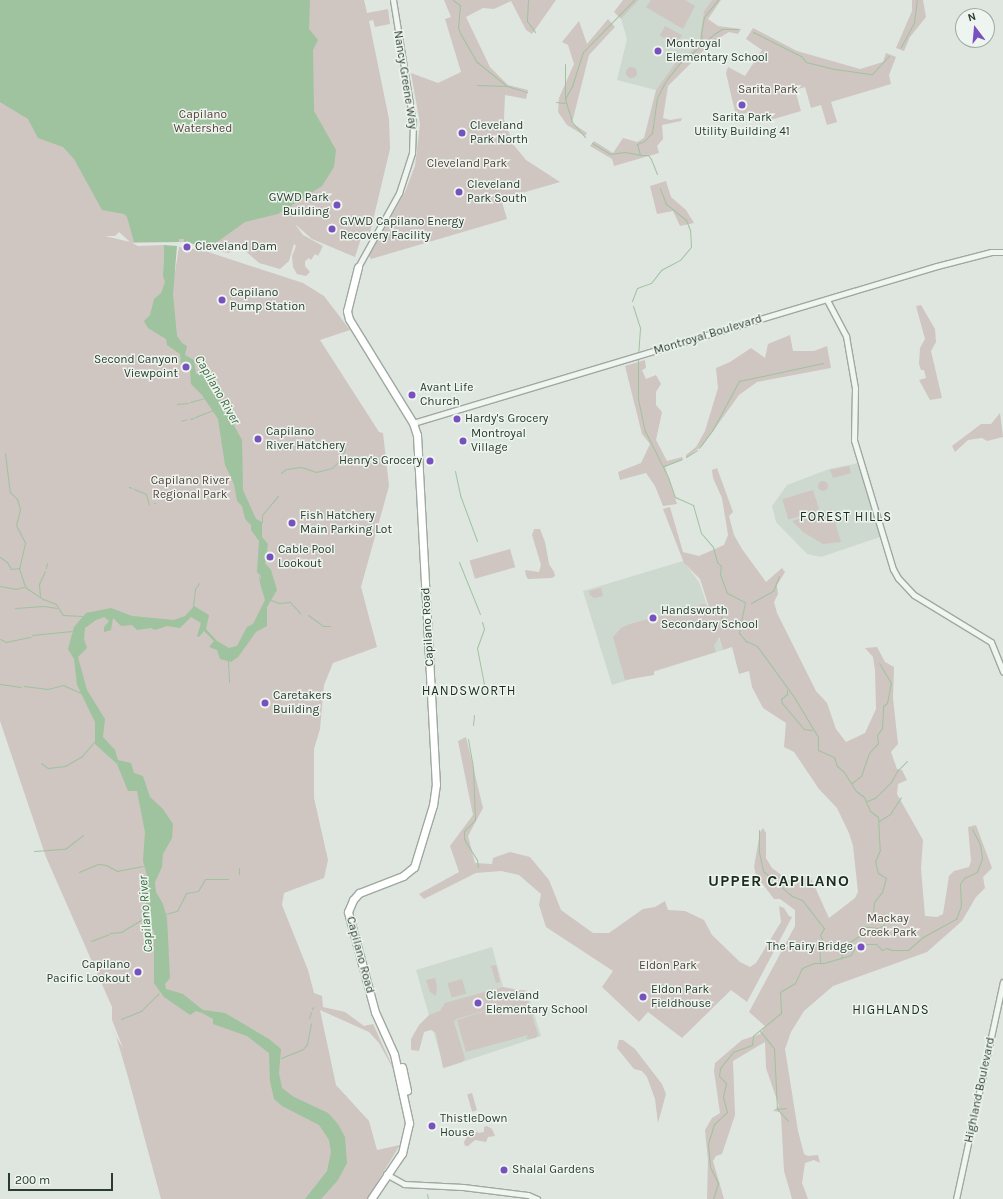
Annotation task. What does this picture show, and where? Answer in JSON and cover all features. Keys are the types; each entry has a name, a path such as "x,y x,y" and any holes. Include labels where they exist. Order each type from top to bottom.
{"main road":[{"name":"Capilano Road","path":"358,267 347,311 349,319 413,423 417,435 436,795 414,867 403,876 359,893 353,900 348,912 375,1012 394,1054 397,1067 404,1084 408,1114 409,1130 406,1143 371,1199"},
{"name":"Capilano Road","path":"394,1054 398,1058 409,1104 408,1114"}],"street":[{"name":"Nancy Greene Way","path":"358,267 401,188 410,165 413,146 413,122 393,0"},
{"name":"Montroyal Boulevard","path":"413,423 980,254 1003,252"},
{"path":"826,300 846,336 855,388 854,440 893,569 898,578 914,595 991,642 1003,672"},
{"name":"Highland Boulevard","path":"956,1199 1003,982"},
{"path":"386,1174 404,1184 463,1188 528,1195 537,1199"}],"shaded area":[{"name":"Capilano Watershed","path":"0,0 310,0 309,29 318,40 313,50 314,111 336,150 334,167 322,186 278,214 245,222 210,247 184,242 184,239 179,239 179,242 134,242 127,217 124,214 102,210 74,159 63,147 38,138 28,119 0,102"},
{"name":"Montroyal Elementary School","path":"639,0 712,0 704,11 699,43 684,58 676,62 656,90 617,80 627,39 621,19"},
{"path":"164,245 177,246 173,294 177,336 182,343 187,346 185,355 194,360 196,374 206,374 242,440 243,490 256,519 262,522 262,537 268,544 265,563 271,570 277,590 267,607 267,626 256,632 238,657 231,662 220,659 217,650 209,647 214,641 204,631 199,637 197,636 201,623 191,617 180,628 167,626 155,630 151,628 137,630 132,625 121,626 113,618 111,630 104,632 104,627 109,621 104,617 96,620 85,628 84,639 87,648 78,657 87,690 105,719 103,737 115,750 118,760 131,763 134,773 143,776 150,797 163,809 173,824 172,838 163,854 162,867 155,882 156,892 163,904 167,918 170,978 165,984 166,989 183,994 203,1010 225,1013 269,1039 281,1049 279,1073 282,1088 294,1097 328,1113 338,1124 345,1137 347,1163 338,1180 321,1199 305,1199 327,1171 331,1152 329,1140 319,1125 282,1106 274,1099 270,1081 269,1053 247,1036 213,1024 213,1019 202,1013 196,1011 190,1015 164,997 154,983 154,932 147,920 145,883 147,876 143,861 145,832 137,791 128,791 117,764 95,744 95,722 77,685 74,659 68,649 74,627 86,613 111,608 132,616 174,620 185,616 194,606 209,615 206,629 217,641 229,648 237,646 247,627 253,624 265,600 259,575 261,579 261,576 257,572 259,541 251,530 251,525 245,519 242,506 237,501 234,484 225,465 218,419 202,395 191,384 190,368 181,364 180,354 167,345 166,339 148,328 144,321 150,315 154,299 161,293 165,282 163,276"},
{"path":"859,463 880,537 821,557 807,554 776,522 772,506 787,485 829,469"},
{"name":"Handsworth Secondary School","path":"683,561 699,582 723,650 612,685 583,591"},
{"name":"Cleveland Elementary School","path":"492,947 504,990 527,990 541,1036 444,1068 416,970"}],"green space":[{"name":"Capilano River Regional Park","path":"0,0 364,0 367,13 388,9 390,24 375,27 373,20 369,21 389,119 390,149 370,233 363,232 355,257 312,239 295,224 303,235 323,246 318,256 315,254 311,260 309,258 305,261 305,266 310,272 306,276 297,274 293,267 292,256 296,246 294,244 289,261 280,269 259,263 242,248 228,253 184,242 132,243 138,246 164,245 163,271 175,272 179,247 202,250 303,283 324,296 350,330 320,340 379,432 383,433 389,486 361,587 377,647 333,663 324,685 320,729 314,749 314,798 328,860 324,878 284,893 282,905 308,970 314,993 322,996 323,1007 345,1012 364,1026 373,1024 397,1076 379,1043 369,1032 320,1010 336,1085 369,1121 377,1150 400,1145 367,1199 161,1199 116,1037 123,1048 112,1020 112,1007 46,857 0,721","holes":["119,232 130,242 105,236 115,236"]},
{"name":"Cleveland Park","path":"444,0 556,0 532,34 526,30 511,1 494,9 483,8 466,17 490,67 508,85 528,90 526,99 505,95 504,119 513,144 526,160 560,182 501,199 507,219 371,259 369,256 405,192 415,166 420,124 411,73 438,83 461,72 445,19 451,17"},
{"path":"623,0 639,0 621,19 614,12"},
{"path":"651,0 685,0 695,6 683,29 646,7"},
{"path":"712,0 721,0 708,19 718,26 741,29 738,34 729,32 711,43 668,86 663,118 670,120 682,118 681,121 662,125 663,139 657,146 659,153 614,166 612,159 590,146 594,141 613,153 623,138 637,142 644,138 656,90 676,62 684,58 699,43 704,11"},
{"path":"912,0 923,0 926,17 910,37 904,51 896,48 912,11"},
{"path":"608,19 615,27 589,55 572,123 587,133 585,136 567,125 558,112 559,98 574,64 568,45 562,42 579,21 587,44"},
{"path":"665,26 682,35 677,45 660,36"},
{"name":"Sarita Park","path":"753,28 797,51 860,69 883,62 886,53 896,57 889,75 891,84 831,102 837,122 827,125 821,105 811,108 805,87 795,90 801,111 760,123 750,112 736,116 726,73 728,67 745,76 762,50 746,39"},
{"path":"631,66 635,68 637,72 635,76 631,78 627,76 625,72 627,68"},
{"path":"666,181 671,197 686,210 694,223 680,226 673,211 657,214 650,186"},
{"path":"921,305 935,329 936,342 931,351 942,398 930,400 919,380 926,378 924,370 921,370 919,364 920,348 925,339 916,306"},
{"path":"790,335 793,351 814,351 827,346 831,368 757,382 739,395 703,445 686,458 686,455 696,447 705,431 718,388 716,368 730,362 751,348 765,358 768,344"},
{"path":"645,360 646,368 642,370 646,379 656,375 661,384 656,392 656,405 662,412 656,440 667,461 682,457 683,459 665,467 677,504 663,506 655,486 646,473 620,480 618,472 641,463 650,444 642,434 625,366"},
{"path":"1000,413 1003,437 987,441 982,438 968,440 955,452 952,446 981,424 991,424"},
{"path":"849,466 851,473 833,478 830,470"},
{"name":"Mackay Creek Park","path":"717,468 733,512 729,516 734,535 742,549 766,582 782,568 785,572 777,585 778,594 774,602 777,613 816,691 827,703 836,729 846,742 865,733 876,709 875,670 873,657 865,648 877,647 885,662 894,667 893,698 898,744 891,752 897,769 902,770 907,780 898,784 897,794 923,840 921,869 925,916 937,917 943,914 949,876 954,871 969,867 971,861 968,827 976,825 992,868 983,877 985,888 976,897 962,921 927,952 833,986 804,1011 791,1032 785,1049 798,1131 804,1154 808,1156 818,1155 820,1163 814,1160 805,1163 802,1183 808,1199 792,1199 784,1171 781,1116 780,1112 773,1111 779,1106 766,1068 765,1042 733,1061 735,1115 722,1154 716,1156 713,1161 724,1199 707,1199 708,1160 705,1130 712,1118 720,1113 714,1071 715,1063 742,1040 760,1034 765,1026 749,1012 795,926 795,910 780,899 774,899 756,875 754,867 760,832 763,828 766,833 766,858 772,868 795,885 809,874 829,918 855,898 858,892 853,846 849,833 837,808 819,789 794,752 784,747 786,723 763,708 752,687 749,671 739,674 732,647 723,650 719,637 714,646 716,652 654,671 654,675 625,680 613,637 621,628 630,624 704,604 709,607 700,579 684,563 663,509 670,507 683,552 699,556 724,545 728,535 722,498 713,478 712,470"},
{"path":"823,481 828,486 823,491 818,486"},
{"path":"813,490 819,510 789,519 782,499"},
{"path":"831,509 841,542 823,544 803,532 792,521"},
{"path":"534,529 540,529 545,542 549,564 555,576 552,578 528,579 526,576 525,570 539,572 541,565 532,535"},
{"path":"510,549 515,567 475,579 470,561"},
{"path":"601,588 603,596 594,598 590,595 589,591"},
{"name":"Eldon Park","path":"466,737 483,808 468,836 475,863 492,864 493,858 510,852 530,857 549,880 561,910 593,933 609,933 643,909 655,907 665,901 668,910 685,911 704,920 712,935 740,962 750,967 756,963 781,922 779,906 784,908 789,916 792,917 747,1002 731,990 682,1038 648,1012 639,1022 602,987 613,971 546,927 539,905 541,894 519,875 501,871 476,873 424,899 419,894 459,872 450,846 473,815 458,741"},
{"path":"496,965 500,982 496,983 491,966"},
{"path":"435,978 437,986 436,996 430,992 426,980"},
{"path":"462,979 466,993 452,998 448,983"},
{"path":"503,987 525,991 538,1035 535,1038 526,1039 528,1035 466,1052 457,1020 515,1002 456,1019 454,1022 465,1059 462,1062 443,1068 436,1033 431,1030 424,1032 419,1051 411,1050 411,1039 419,1025 429,1015 440,1011 445,1003"},
{"path":"619,1040 623,1040 635,1049 662,1084 666,1094 658,1123 655,1099 647,1077 642,1071 634,1069 617,1048"},
{"path":"472,1093 477,1110 472,1112 467,1094"},
{"path":"487,1126 492,1129 495,1136 488,1137 486,1142 475,1140 468,1146 465,1146 464,1142 470,1132 477,1130 478,1133 484,1132 484,1127"}],"waterway":[{"path":"453,0 460,5 458,27 460,33 477,62 507,86 527,92"},
{"path":"528,0 527,21 535,32"},
{"path":"565,99 572,86 583,52 634,0"},
{"path":"702,43 701,34 704,17 718,0"},
{"path":"901,47 914,23 917,0"},
{"path":"657,174 648,155 640,155 637,144 644,141 652,133 657,98 665,82 679,64 714,34 722,29 738,29"},
{"path":"753,32 801,56 806,62 835,69 872,74 889,56"},
{"path":"565,64 565,99 572,122 585,137"},
{"path":"477,85 506,86"},
{"path":"556,102 565,103"},
{"path":"592,143 610,154 625,152 640,155"},
{"path":"632,301 637,288 651,283 661,270 680,260 691,247 690,230 686,220 666,204 660,188"},
{"path":"633,306 640,328 638,354"},
{"path":"638,357 638,399 645,431 668,477 675,497 693,505 701,533 713,547 717,562 721,566 720,574 727,593 745,602 739,633 746,641 757,646 794,697 818,737 818,750 834,757 837,766 844,772 856,791 864,797 870,811 878,817 880,850 875,861 878,873 886,878 882,892 874,902 873,914 883,920 884,925 878,928 861,926 859,936 845,945 841,958 823,963 814,963 802,968 795,983 780,992 781,1013 753,1036 752,1045 733,1052 720,1068 719,1076 726,1083 723,1097 727,1112 714,1124 708,1144 710,1167 718,1183 713,1199"},
{"path":"699,448 712,431 739,381 823,363"},
{"name":"Capilano River","path":"196,374 202,370"},
{"path":"190,402 205,398"},
{"path":"177,404 188,403"},
{"name":"Capilano River","path":"195,417 213,410"},
{"path":"190,419 194,418"},
{"path":"181,421 187,419"},
{"path":"281,473 286,469 301,467 316,472 332,468 341,459 345,449"},
{"path":"686,457 697,450"},
{"path":"5,453 10,492 17,499 20,509 16,525 25,543 19,569"},
{"path":"664,466 682,459"},
{"path":"455,471 460,495 477,541"},
{"path":"134,489 146,494 149,505"},
{"path":"262,522 262,515 278,496"},
{"path":"0,557 7,562 11,569 19,568 25,587 43,599 56,604 63,615 82,616"},
{"path":"459,562 480,614"},
{"path":"46,568 47,563"},
{"path":"40,596 39,584 45,571"},
{"path":"751,603 773,591 779,576"},
{"path":"193,606 195,589 199,583"},
{"path":"0,586 15,589 24,587"},
{"path":"271,600 279,603 290,602 300,613"},
{"path":"15,608 43,606 57,608"},
{"path":"308,615 323,626 330,626"},
{"path":"722,615 721,619 737,628"},
{"path":"482,622 484,629 477,648 484,684 483,690"},
{"path":"32,635 72,631"},
{"path":"0,639 6,642 30,637"},
{"path":"228,661 229,682"},
{"path":"852,783 861,776 869,753 878,743 877,735 882,728 883,706 887,703 891,683 879,663"},
{"path":"0,684 21,687"},
{"path":"24,686 48,689 63,685 83,694"},
{"path":"787,690 787,694 781,699 782,703 804,729 812,730"},
{"path":"473,725 474,715"},
{"path":"468,739 473,767 475,820 464,831 464,839 477,860 478,867"},
{"path":"41,763 48,768 65,766 82,756 95,741"},
{"path":"867,801 875,798 891,782 897,771 907,761"},
{"path":"879,821 890,814 901,797"},
{"path":"841,958 851,955 855,947 863,944 876,944 882,950 887,948 891,950 908,950 923,937 956,919 961,906 960,884 964,878 977,872 982,858 980,844 972,829"},
{"path":"759,830 759,852 763,871 792,896 802,900 824,928 820,935 822,939 819,943 820,963"},
{"path":"34,851 65,849 83,835"},
{"path":"79,872 98,864 106,865 117,871 143,866"},
{"path":"239,868 239,874"},
{"path":"165,914 177,911 186,893 198,891 205,879 228,879"},
{"name":"Capilano River","path":"110,933 121,932 148,916"},
{"path":"91,941 109,934"},
{"path":"121,1019 141,1011 159,993"},
{"path":"309,1018 311,1012"},
{"path":"281,1058 303,1049 307,1044 311,1023"},
{"path":"760,1031 774,1048 777,1109 788,1121"},
{"path":"778,1109 786,1108"},
{"path":"427,1194 428,1199"}],"place":[{"name":"Montroyal Elementary School","path":"658,51"},
{"name":"Sarita Park Utility Building 41","path":"742,105"},
{"name":"Cleveland Park North","path":"462,133"},
{"name":"Cleveland Park South","path":"459,192"},
{"name":"GVWD Park Building","path":"337,205"},
{"name":"GVWD Capilano Energy Recovery Facility","path":"332,229"},
{"name":"Cleveland Dam","path":"187,247"},
{"name":"Capilano Pump Station","path":"222,300"},
{"name":"Second Canyon Viewpoint","path":"186,367"},
{"name":"Avant Life Church","path":"412,395"},
{"name":"Hardy's Grocery","path":"457,419"},
{"name":"Capilano River Hatchery","path":"258,439"},
{"name":"Montroyal Village","path":"463,441"},
{"name":"Henry's Grocery","path":"430,461"},
{"name":"Fish Hatchery Main Parking Lot","path":"292,523"},
{"name":"Cable Pool Lookout","path":"270,557"},
{"name":"Handsworth Secondary School","path":"653,618"},
{"name":"Caretakers Building","path":"265,703"},
{"name":"The Fairy Bridge","path":"861,947"},
{"name":"Capilano Pacific Lookout","path":"138,972"},
{"name":"Eldon Park Fieldhouse","path":"643,997"},
{"name":"Cleveland Elementary School","path":"478,1003"},
{"name":"ThistleDown House","path":"432,1126"},
{"name":"Shalal Gardens","path":"504,1170"}],"district":[{"name":"FOREST HILLS","path":"846,517"},
{"name":"HANDSWORTH","path":"469,691"},
{"name":"UPPER CAPILANO","path":"779,881"},
{"name":"HIGHLANDS","path":"891,1010"}]}
